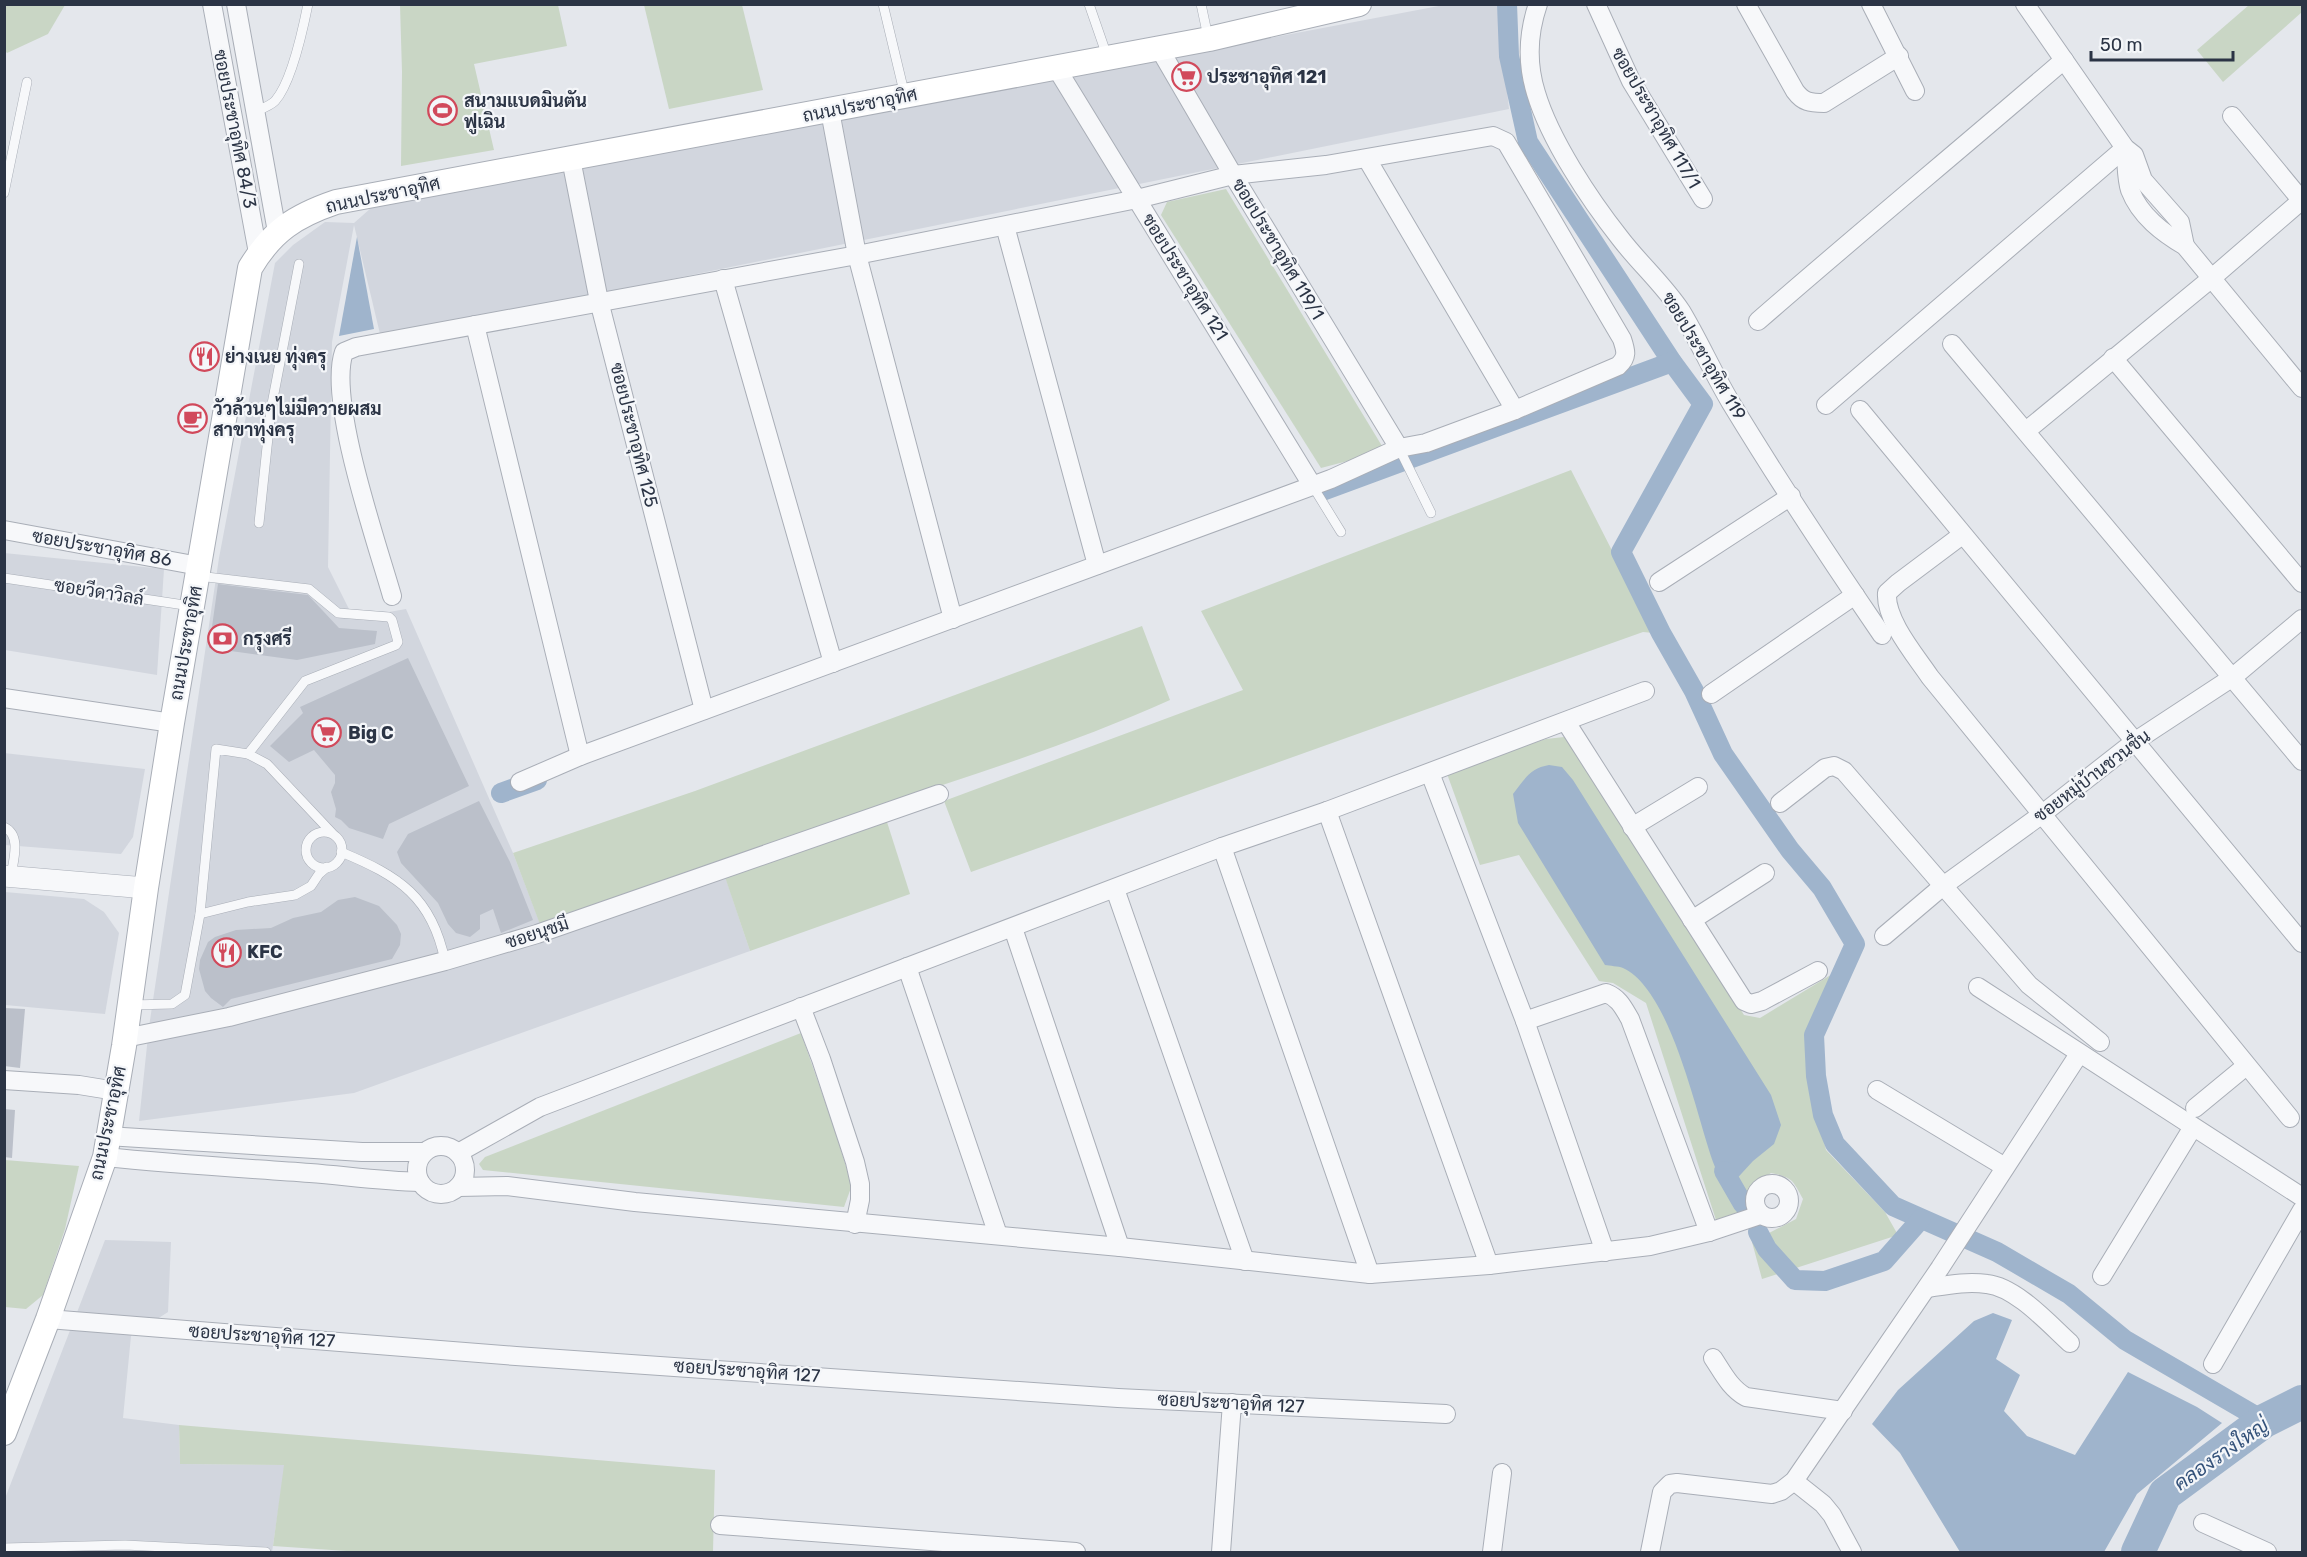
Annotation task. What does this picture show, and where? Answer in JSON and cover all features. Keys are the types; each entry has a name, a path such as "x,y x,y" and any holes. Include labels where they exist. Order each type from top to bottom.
{"main road":[{"name":"ถนนประชาอุทิศ","path":"4,1433 12,1393 48,1319 106,1146 125,1038 172,723 250,268 258,253 277,232 309,211 336,202 1057,69 1209,39 1359,4"}],"street":[{"name":"ซอยประชาอุทิศ 84/3","path":"212,4 258,253"},
{"name":"ซอยประชาอุทิศ 84/3","path":"236,4 277,232"},
{"name":"ซอยประชาอุทิศ 117/1","path":"1596,4 1631,81 1703,199"},
{"path":"1746,4 1795,91 1800,98 1810,103 1824,103 1899,57"},
{"path":"1871,4 1915,91"},
{"path":"2025,4 2125,148 2130,189 2141,210 2161,232 2186,246 2302,387"},
{"name":"ซอยประชาอุทิศ 119","path":"1539,5 1531,27 1530,59 1536,93 1556,138 1588,195 1620,239 1680,311 1731,402 1882,635"},
{"name":"ซอยประชาอุทิศ 119/1","path":"1159,48 1233,175 1399,448"},
{"path":"1758,321 2064,60"},
{"name":"ซอยประชาอุทิศ 121","path":"1057,69 1312,485"},
{"path":"830,111 857,255 953,619"},
{"path":"2026,431 2213,278 2302,201 2232,116"},
{"path":"392,596 349,442 344,414 340,365 344,352 349,350 1005,226 1137,199 1233,175 1367,159 1493,136 1506,142 1623,339 1625,359 1618,366 1515,410 1426,443 1399,448 1312,485 580,756 520,782"},
{"path":"1826,405 2125,148"},
{"name":"ซอยประชาอุทิศ 125","path":"571,159 599,301 704,710"},
{"path":"1367,159 1515,410"},
{"path":"1005,226 1097,565"},
{"path":"723,279 833,663"},
{"path":"475,325 580,756"},
{"path":"1952,344 2302,761"},
{"path":"2113,358 2302,583"},
{"path":"1860,410 2302,944"},
{"path":"1659,582 1791,496"},
{"name":"ซอยประชาอุทิศ 86","path":"4,530 198,571"},
{"path":"1962,535 1887,593 1887,600 1898,630 1930,677 2289,1118"},
{"path":"1711,694 1855,595"},
{"name":"ซอยหมู่บ้านชวนชื่น","path":"1884,936 1943,886 2041,815 2134,742 2233,677 2302,619"},
{"path":"458,1153 540,1107 1222,847 1328,811 1645,691"},
{"path":"4,698 172,723"},
{"path":"1566,722 1744,1001 1751,1004 1762,1001 1818,971"},
{"path":"1780,803 1825,768 1834,766 1844,771 2028,985 2100,1042"},
{"path":"1430,773 1525,1022 1605,1252"},
{"path":"1632,827 1698,787"},
{"name":"ซอยนุชมี","path":"125,1038 229,1017 445,961 537,934 939,794"},
{"path":"1328,811 1489,1265"},
{"path":"1222,847 1370,1274"},
{"path":"1692,920 1765,873"},
{"path":"8,876 146,888"},
{"path":"1115,889 1245,1261"},
{"path":"1013,928 1120,1247"},
{"path":"907,967 998,1235"},
{"path":"1978,987 2302,1197"},
{"path":"1525,1022 1605,993 1615,997 1622,1005 1630,1019 1708,1232"},
{"path":"801,1007 822,1059 855,1162 860,1184 860,1200 855,1224"},
{"path":"1650,1552 1662,1492 1670,1484 1772,1494 1781,1491 1794,1481 1940,1268 2079,1053"},
{"path":"2195,1108 2246,1066"},
{"path":"4,1080 79,1085 116,1091"},
{"path":"1877,1090 2005,1167"},
{"path":"2102,1276 2193,1127"},
{"path":"106,1146 424,1152 437,1146 445,1146 458,1153 462,1159 465,1174 458,1187"},
{"path":"106,1146 194,1165 420,1182"},
{"path":"424,1152 417,1166 420,1182 437,1194 458,1187 507,1186 635,1202 855,1224 998,1235 1370,1274 1489,1265 1650,1246 1708,1232 1760,1215"},
{"path":"2213,1364 2302,1210"},
{"path":"1926,1288 1966,1283 1989,1284 2003,1288 2024,1303 2070,1344"},
{"name":"ซอยประชาอุทิศ 127","path":"48,1319 516,1356 1118,1398 1446,1414"},
{"path":"1713,1358 1728,1382 1738,1393 1746,1397 1843,1411"},
{"path":"1221,1552 1232,1403"},
{"path":"1492,1552 1502,1473"},
{"path":"1794,1481 1832,1515 1852,1552"},
{"path":"2203,1523 2267,1552"},
{"path":"720,1526 1076,1552"}],"lane":[{"path":"254,111 272,104 283,88 302,33 309,4"},
{"path":"883,4 905,97"},
{"path":"1089,4 1107,58"},
{"path":"1201,4 1209,39"},
{"path":"4,193 27,81"},
{"path":"259,523 271,409 298,264"},
{"path":"226,406 271,409"},
{"path":"1399,448 1431,513"},
{"path":"1312,485 1341,532"},
{"path":"198,571 309,589 338,613 389,617 392,620 398,642 396,645 305,681 248,754"},
{"name":"ซอยวีดาวิลล์","path":"4,578 193,607"},
{"path":"129,1005 172,1004 185,995 200,914 216,749 248,754 267,765 332,833 339,841 341,852 336,862 327,867 310,886 295,896 248,902 200,914"},
{"path":"4,827 14,835 15,842 8,876"},
{"path":"327,867 315,866 310,862 305,851 309,839 314,835 326,831 332,833"},
{"path":"341,852 381,870 417,898 432,919 445,961"},
{"path":"4,1548 125,1545 266,1552"}],"shaded area":[{"path":"1444,5 1497,5 1509,109 381,338 354,225 332,342 328,567 349,609 389,612 406,609 513,853 541,926 720,861 750,951 354,1093 139,1121 149,1027 219,558 275,263 293,245 325,222 354,223 371,208"},
{"path":"4,553 164,569 157,675 5,650"},
{"path":"4,753 145,769 133,837 121,854 5,845"},
{"path":"5,892 84,899 104,912 119,933 105,1014 5,1005"},
{"path":"105,1240 171,1242 168,1312 131,1336 123,1418 179,1425 180,1464 285,1465 272,1552 5,1552 4,1501"}],"green space":[{"path":"4,5 65,5 48,34 7,53 5,51"},
{"name":"สนามแบดมินตัน ฟูเฉิน","path":"400,5 558,5 567,46 474,64 494,150 401,166"},
{"path":"644,5 742,5 763,90 669,109"},
{"path":"2249,5 2302,5 2302,12 2223,82 2197,50"},
{"path":"1226,189 1382,446 1363,457 1321,468 1161,215 1167,202"},
{"path":"1571,470 1654,633 1643,632 971,872 944,801 1243,690 1201,611"},
{"path":"1142,626 1170,700 1063,744 794,835 541,927 513,853 695,791"},
{"path":"1564,737 1576,746 1744,1015 1760,1018 1834,973 1808,1030 1812,1092 1826,1150 1885,1212 1898,1235 1762,1279 1752,1242 1796,1219 1803,1199 1794,1183 1788,1178 1771,1173 1756,1184 1746,1201 1749,1213 1716,1220 1646,1003 1613,983 1599,981 1519,855 1480,865 1446,771 1546,739"},
{"path":"887,822 910,894 750,951 725,877"},
{"path":"801,1033 852,1185 844,1207 483,1170 479,1164 485,1157"},
{"path":"5,1160 79,1166 65,1229 43,1295 26,1309 5,1307"},
{"path":"179,1425 715,1470 713,1552 361,1552 273,1546 284,1465 180,1464"}],"water":[{"path":"357,237 374,329 339,336"},
{"path":"1549,765 1562,767 1573,780 1771,1095 1781,1125 1774,1144 1753,1161 1731,1185 1738,1206 1715,1168 1680,1055 1655,1001 1640,981 1623,968 1605,965 1518,823 1513,794 1532,772"},
{"path":"1993,1313 2012,1320 1996,1359 2020,1375 2004,1411 2027,1436 2075,1455 2128,1372 2197,1407 2222,1423 2137,1494 2104,1552 1960,1552 1900,1453 1872,1424 1898,1390 1974,1321"}],"building":[{"path":"218,584 308,595 339,628 377,631 375,644 297,660 209,648"},
{"path":"408,658 469,786 389,824 383,839 349,828 335,817 336,809 331,792 335,783 335,775 314,750 289,762 270,746 303,713 300,707"},
{"path":"479,801 510,862 533,920 501,933 493,909 480,915 480,929 470,937 456,933 448,924 438,903 401,863 397,852 408,834"},
{"path":"355,897 379,906 397,925 401,934 400,945 392,959 231,999 223,1007 205,991 199,969 200,960 208,942 215,937 236,930 271,928 293,918 321,912 338,900"},
{"path":"4,1008 25,1009 20,1068 4,1066"},
{"path":"4,1109 15,1110 12,1158 4,1157"}],"waterway":[{"path":"1507,4 1509,56 1528,142 1672,362 1703,404 1621,552 1661,633 1694,691 1723,754 1790,850 1822,888 1855,944 1814,1035 1816,1076 1823,1115 1835,1144 1893,1206 1997,1252 2069,1294 2125,1340 2264,1421"},
{"path":"1322,491 1672,362"},
{"path":"501,793 537,780"},
{"path":"1724,1171 1743,1204"},
{"path":"1758,1232 1767,1249 1795,1280 1825,1281 1884,1261 1921,1219"},
{"name":"คลองรางใหญ่","path":"2138,1552 2165,1494 2264,1421 2302,1402"}],"place":[{"name":"ประชาอุทิศ 121","path":"1186,77"},
{"name":"สนามแบดมินตัน ฟูเฉิน","path":"443,111"},
{"name":"ย่างเนย ทุ่งครุ","path":"204,357"},
{"name":"วัวล้วนๆไม่มีควายผสม สาขาทุ่งครุ","path":"192,419"},
{"name":"กรุงศรี","path":"222,639"},
{"name":"Big C","path":"327,733"},
{"name":"KFC","path":"226,952"}]}
